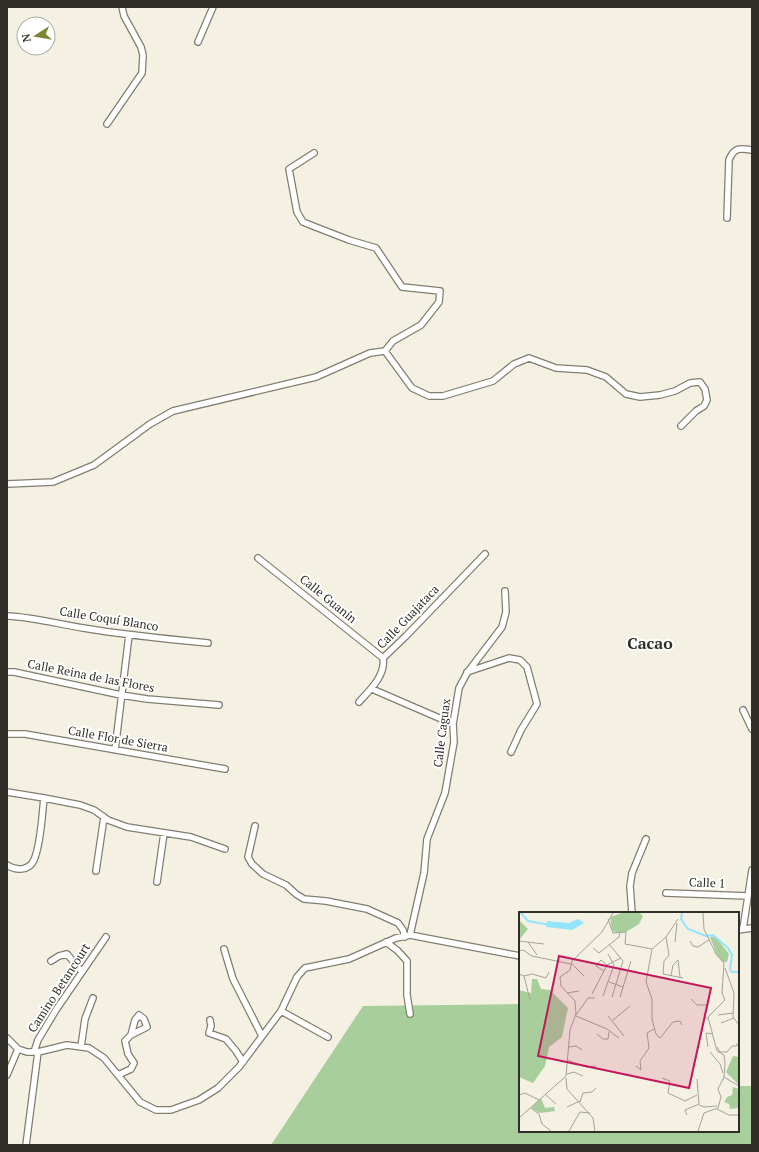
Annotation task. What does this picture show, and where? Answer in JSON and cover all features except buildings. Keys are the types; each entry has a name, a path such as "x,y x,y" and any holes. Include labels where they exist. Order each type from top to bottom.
{"street":[{"path":"108,124 142,73 143,55 141,47 124,16 122,7"},
{"path":"198,42 212,7"},
{"path":"727,218 729,160 732,154 741,148 752,150"},
{"path":"7,484 53,482 94,465 150,424 173,411 316,377 370,353 385,351 393,341 421,325 439,302 440,291 402,287 376,248 349,240 303,222 298,212 289,169 314,153"},
{"path":"385,351 412,388 429,396 443,396 493,381 514,364 529,358 556,368 587,370 606,377 626,394 640,397 660,395 675,391 690,383 700,382 706,389 707,400 704,406 696,410 681,426"},
{"name":"Calle Guajataca","path":"359,702 372,689 384,666 383,658 485,554"},
{"name":"Calle Guanín","path":"258,558 383,658"},
{"name":"Calle Caguax","path":"407,936 424,873 427,839 444,793 454,742 453,724 459,688 467,673 502,627 506,612 505,591"},
{"name":"Calle Coquí Blanco","path":"7,616 129,635 208,643"},
{"path":"115,750 129,635"},
{"path":"467,673 509,658 520,660 527,667 537,704 521,730 511,752"},
{"name":"Calle Reina de las Flores","path":"7,672 14,672 121,696 219,705"},
{"path":"372,689 453,724"},
{"path":"743,710 752,729"},
{"name":"Calle Flor de Sierra","path":"7,734 25,734 225,769"},
{"path":"7,792 80,805 94,810 108,820 127,827 191,837 225,849"},
{"path":"7,865 16,869 23,869 34,861 38,846 44,798"},
{"path":"96,871 104,817"},
{"path":"255,826 248,857 252,864 263,874 286,885 304,899 326,901 372,911 398,923 407,936"},
{"path":"156,882 164,833"},
{"path":"632,912 630,886 632,873 646,838"},
{"path":"752,870 740,930 752,928"},
{"name":"Calle 1","path":"666,893 748,896"},
{"path":"7,1038 18,1049 36,1052 67,1045 89,1048 104,1058 140,1102 156,1110 171,1110 199,1100 218,1088 243,1062 281,1011 297,977 305,968 349,959 386,942 407,936 519,956"},
{"name":"Camino Betancourt","path":"26,1145 38,1040 56,1010 106,937"},
{"path":"386,942 398,951 407,961 407,995 410,1014"},
{"path":"224,950 233,979 262,1036"},
{"path":"51,961 67,954 82,972"},
{"path":"81,1047 85,1019 93,998"},
{"path":"281,1011 328,1037"},
{"path":"210,1020 211,1026 209,1033 226,1038 243,1062"},
{"path":"118,1075 131,1069 134,1063 128,1054 125,1041 131,1035"},
{"path":"7,1075 18,1049"}],"green space":[{"path":"519,1004 519,1132 739,1132 739,1086 752,1086 752,1145 271,1145 363,1006"}],"district":[{"name":"Cacao","path":"650,643"}]}
